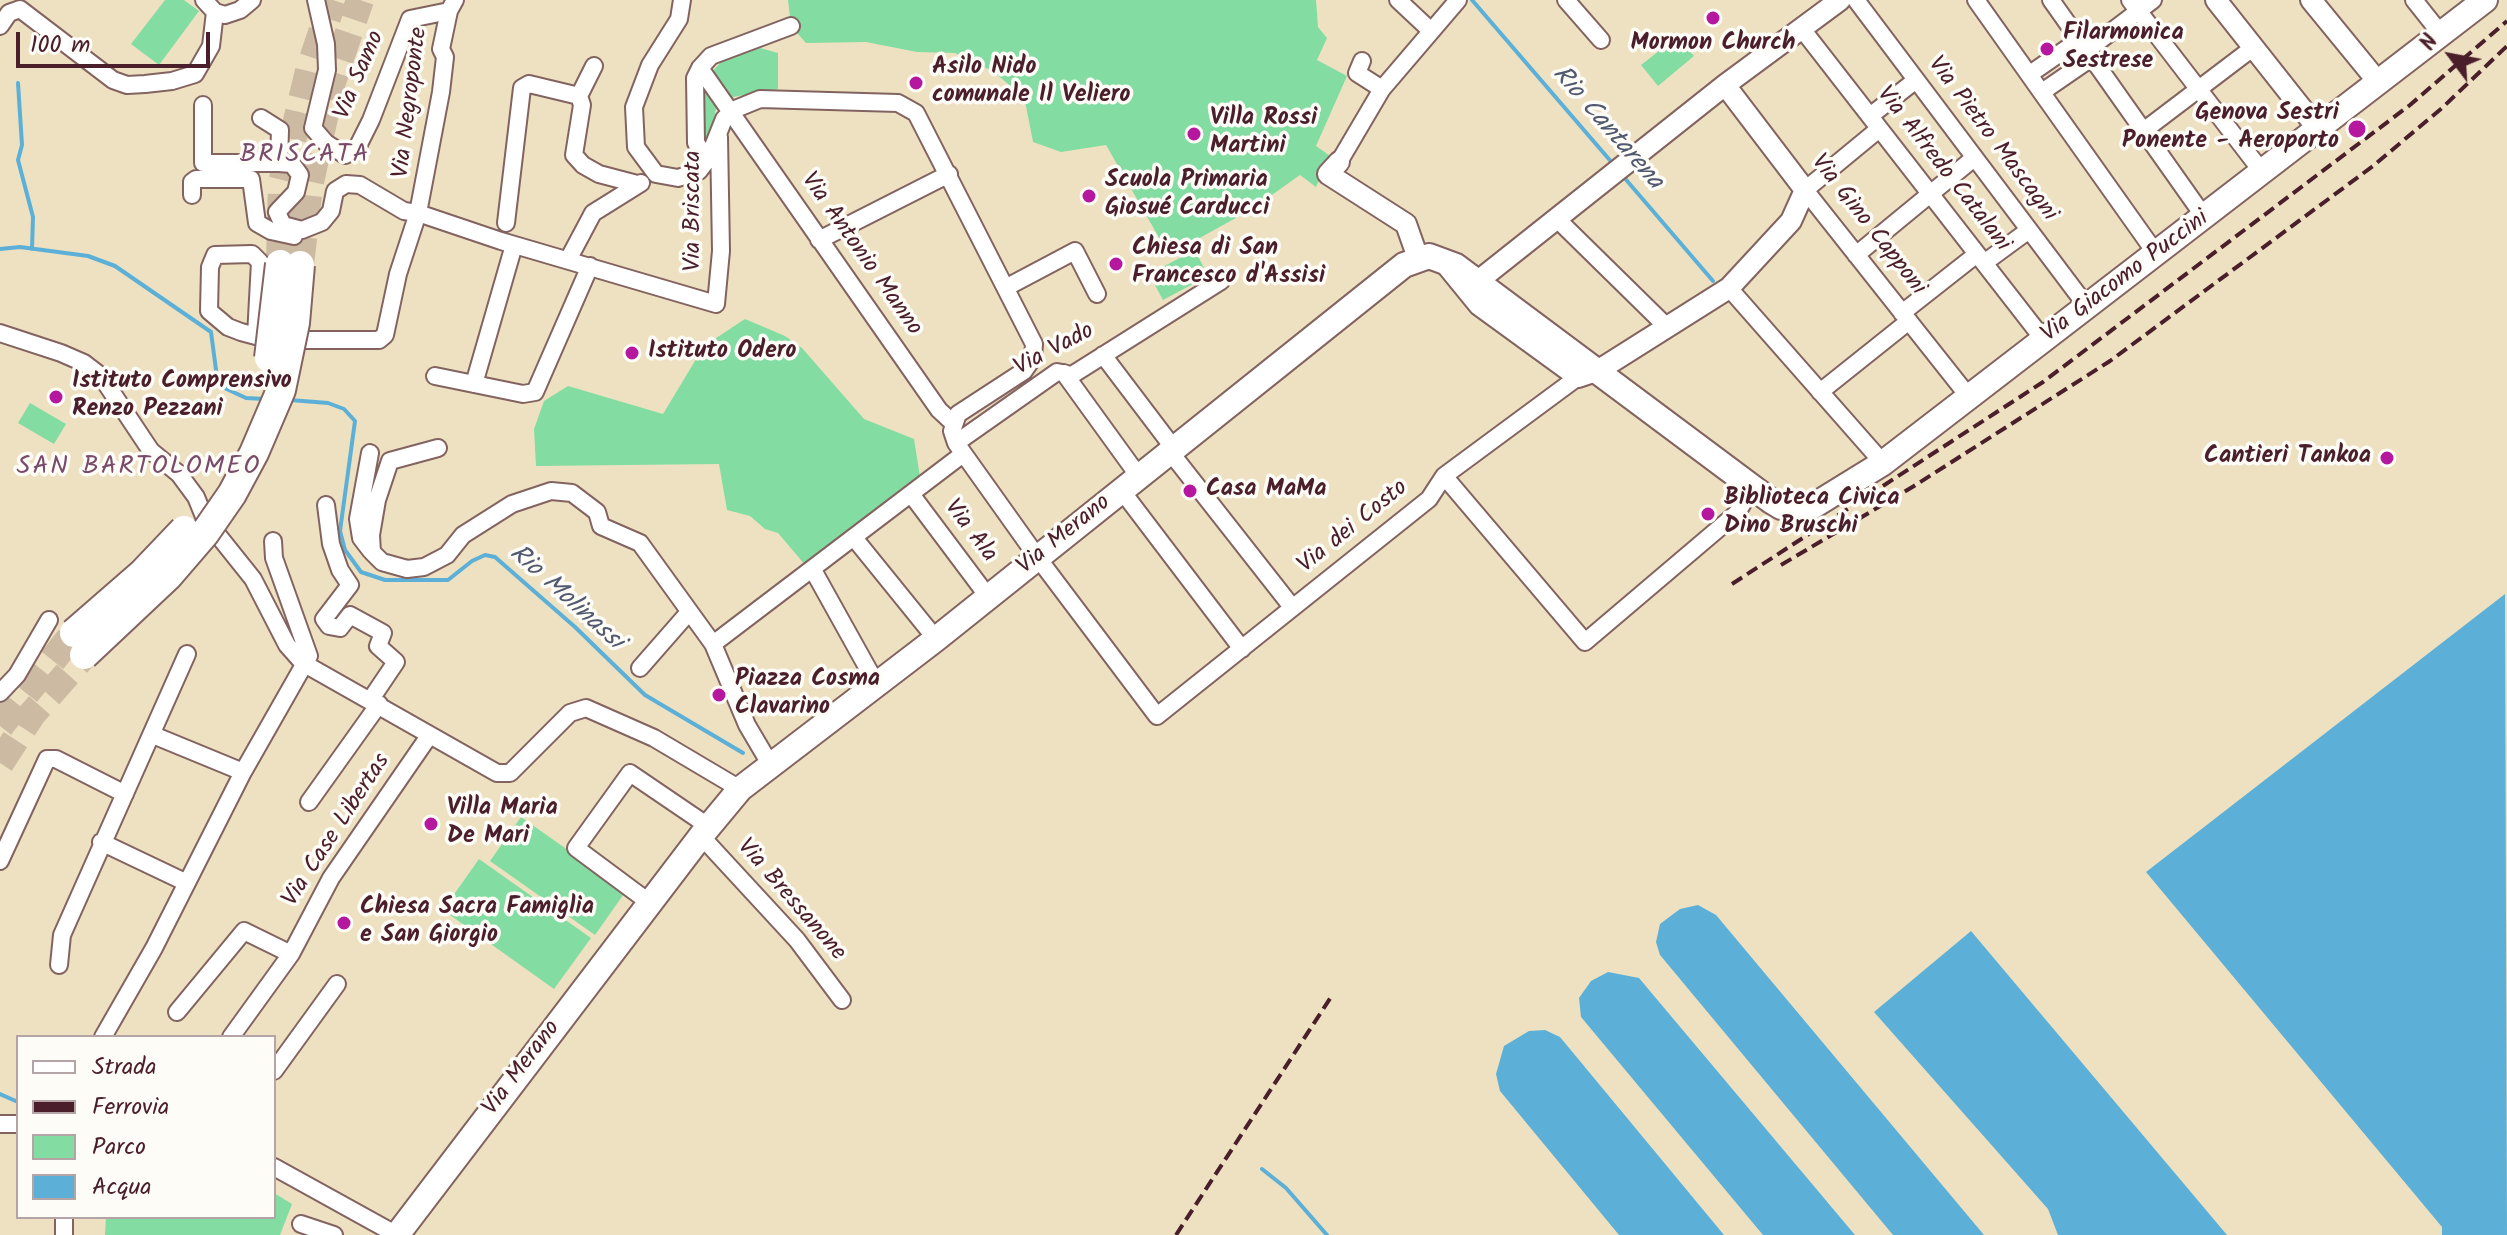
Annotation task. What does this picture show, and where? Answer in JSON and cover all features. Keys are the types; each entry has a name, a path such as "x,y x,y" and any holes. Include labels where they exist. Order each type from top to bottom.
{"highway":[{"path":"79,644 193,520 237,447 264,385 290,264"}],"main road":[{"name":"Via Giacomo Puccini","path":"1429,258 1478,281 1588,373 1752,488 1781,507 1810,508 1883,463 2485,0"},
{"name":"Via Merano","path":"397,1235 704,831 740,789 989,598 1038,558 1055,535 1131,485 1404,265 1429,258"}],"street":[{"path":"0,26 9,13 20,9 113,80 127,85 145,84 195,74 211,46 209,6 232,14 252,0"},
{"name":"Via Samo","path":"316,0 326,44 327,70 313,128 326,143 345,155 357,148 371,120 410,19 452,6"},
{"path":"656,174 636,147 634,107 650,65 679,19 682,0"},
{"path":"1398,0 1430,30"},
{"path":"1458,0 1382,89 1330,169 1406,224 1429,258 1479,305 1588,373 1729,288 1791,221 1805,190 1916,80"},
{"path":"1566,0 1601,40"},
{"path":"1478,281 1725,85 1840,0"},
{"name":"Via Pietro Mascagni","path":"1856,0 2088,308"},
{"path":"1976,0 2157,255"},
{"path":"2051,0 2205,218"},
{"path":"2042,92 2134,6 2153,0"},
{"path":"2216,0 2318,129"},
{"path":"2311,0 2379,83"},
{"path":"2414,0 2441,34"},
{"name":"Via Negroponte","path":"256,336 260,262 252,254 219,253 210,262 209,311 228,327 256,336 312,342 382,339 418,213 437,122 445,57 441,49 452,6"},
{"path":"2134,6 2196,91 2263,173"},
{"path":"708,159 696,143 695,78 700,68 711,56 791,26"},
{"name":"Via Alfredo Catalani","path":"1802,29 2044,340"},
{"path":"2142,132 2254,47"},
{"path":"2030,74 2085,50"},
{"path":"594,66 579,96 582,105 574,150 576,158 599,174 637,184"},
{"path":"1360,67 1382,89"},
{"name":"Via Antonio Manno","path":"700,68 733,110 819,240 939,410 953,423"},
{"path":"506,223 522,88 529,84 579,96"},
{"name":"Via Gino Capponi","path":"1725,85 1969,397"},
{"path":"568,260 593,213 656,174 686,177 699,171 708,159 719,130 733,110 760,99 907,106 916,113 1032,337 1033,358 1024,371 958,414 953,423 959,448 1038,558"},
{"path":"203,105 203,163 279,163 296,167 300,181 292,197 279,209 279,222 298,230 317,226"},
{"path":"261,118 280,130 279,163"},
{"name":"Via Briscata","path":"418,213 514,245 716,304 721,251 719,130"},
{"path":"1856,255 1974,158"},
{"path":"819,240 949,174"},
{"path":"192,195 192,182 196,179 251,179 259,225 294,236 308,234 317,226"},
{"name":"Via Negroponte","path":"317,226 331,211 335,191 346,184 360,185 404,211 418,213"},
{"path":"1556,218 1667,327"},
{"path":"1820,392 1905,317 1981,258 2029,230"},
{"path":"474,384 514,245"},
{"path":"1007,287 1075,251 1097,294"},
{"path":"435,376 529,395 535,392 590,266"},
{"name":"Via Vado","path":"713,644 855,539 911,494 959,448 1057,372 1072,375 1221,281"},
{"path":"1729,288 1883,463"},
{"path":"0,333 61,353 84,363 101,376 151,451 179,474 196,497 205,519 253,579 287,645 303,663 497,773 510,773 570,713 586,708 654,738 740,789"},
{"path":"1103,355 1292,607"},
{"path":"1064,373 1131,485 1242,649"},
{"name":"Via dei Costo","path":"1038,558 1157,716 1429,499 1444,476 1588,373"},
{"path":"372,552 377,500 390,461 438,448"},
{"path":"370,453 358,519 361,538 382,562 407,569 424,567 447,555 463,535 512,504 551,491 572,493 589,503 601,526 640,543 713,644 747,725 770,764"},
{"path":"1444,476 1585,642 1737,513 1752,488"},
{"name":"Via Ala","path":"911,494 989,598"},
{"path":"309,802 375,702 396,662 378,646 383,633 350,615 340,628 329,626 324,619 350,585 340,570 331,544 326,505"},
{"path":"855,539 936,639"},
{"path":"104,1035 154,948 243,772 309,656 274,558 273,541"},
{"path":"813,570 877,685"},
{"path":"640,668 689,612"},
{"path":"0,691 17,675 49,620"},
{"path":"59,965 62,935 187,654"},
{"path":"0,673 0,691"},
{"path":"153,735 243,772"},
{"name":"Via Case Libertas","path":"232,1035 291,954 331,878 429,736"},
{"path":"0,861 47,759 56,759 125,794"},
{"path":"650,903 576,848 630,773 704,831"},
{"name":"Via Bressanone","path":"704,831 797,940 842,1000"},
{"path":"101,842 185,882"},
{"path":"177,1012 244,931 291,954"},
{"path":"276,1068 337,984"},
{"path":"276,1168 397,1235"},
{"path":"301,1224 334,1235"}],"green space":[{"path":"165,0 184,0 199,11 159,65 131,44"},
{"path":"788,0 1316,0 1318,27 1327,38 1317,60 1347,76 1316,146 1336,160 1323,171 1316,187 1300,175 1252,209 1169,255 1106,145 1061,152 1033,142 1026,106 1015,90 994,72 955,53 917,52 866,42 806,43 791,26"},
{"path":"1678,36 1694,56 1658,86 1641,65"},
{"path":"753,46 778,53 778,89 733,97 716,109 709,139 701,139 702,83 721,62"},
{"path":"1195,250 1208,276 1163,300 1149,274"},
{"path":"745,319 785,336 802,348 864,419 914,439 920,477 806,566 778,533 765,529 750,516 727,510 719,464 536,466 534,429 544,401 568,386 663,414 704,346"},
{"path":"30,403 66,424 54,444 18,423"},
{"path":"521,817 626,891 595,935 490,861"},
{"path":"479,859 591,938 554,989 443,910"},
{"path":"276,1194 292,1204 280,1235 105,1235 106,1219 276,1219"}],"water":[{"path":"2505,594 2507,1235 2442,1235 2442,1227 2146,872"},
{"path":"1698,905 1716,915 1984,1235 1893,1235 1660,955 1656,942 1660,924 1680,909"},
{"path":"1971,931 2227,1235 2058,1235 2048,1209 1874,1012"},
{"path":"1608,972 1639,978 1855,1235 1763,1235 1581,1017 1579,998 1591,981"},
{"path":"1545,1030 1560,1037 1724,1235 1619,1235 1500,1091 1496,1074 1504,1046 1529,1031"}],"waterway":[{"name":"Rio Cantarena","path":"1472,0 1614,165"},
{"path":"18,83 22,145 18,160 33,217 32,249"},
{"name":"Rio Cantarena","path":"1622,175 1713,281"},
{"name":"Rio Molinassi","path":"0,249 20,247 88,256 115,266 211,332 218,385 246,398 265,399"},
{"name":"Rio Molinassi","path":"290,400 328,403 344,409 355,421 340,531 345,550 361,572 385,580 448,580 472,561 485,555 495,557 575,627 645,695 743,753"},
{"path":"0,1094 16,1101"},
{"name":"Rio Molinassi","path":"1262,1169 1286,1188 1327,1235"}],"tunnel":[{"path":"280,264 282,183 309,71 333,0"},
{"path":"300,265 309,187 331,85 360,0"},
{"path":"0,726 74,633"},
{"path":"0,763 32,714 84,655"}],"railway":[{"path":"1732,584 2043,382 2410,105 2507,21"},
{"path":"1781,565 1914,486 2110,361 2373,166 2442,108 2507,46"},
{"path":"1176,1235 1333,994"}],"place":[{"name":"Mormon Church","path":"1713,18"},
{"name":"Filarmonica Sestrese","path":"2047,49"},
{"name":"Asilo Nido comunale Il Veliero","path":"916,83"},
{"name":"Genova Sestri Ponente - Aeroporto","path":"2357,129"},
{"name":"Villa Rossi Martini","path":"1194,134"},
{"name":"Scuola Primaria Giosué Carducci","path":"1089,196"},
{"name":"Chiesa di San Francesco d'Assisi","path":"1116,264"},
{"name":"Istituto Odero","path":"632,353"},
{"name":"Istituto Comprensivo Renzo Pezzani","path":"56,397"},
{"name":"Cantieri Tankoa","path":"2387,458"},
{"name":"Casa MaMa","path":"1190,491"},
{"name":"Biblioteca Civica Dino Bruschi","path":"1708,514"},
{"name":"Piazza Cosma Clavarino","path":"719,695"},
{"name":"Villa Maria De Mari","path":"431,824"},
{"name":"Chiesa Sacra Famiglia e San Giorgio","path":"344,923"}],"district":[{"name":"BRISCATA","path":"305,157"},
{"name":"SAN BARTOLOMEO","path":"139,469"}]}
